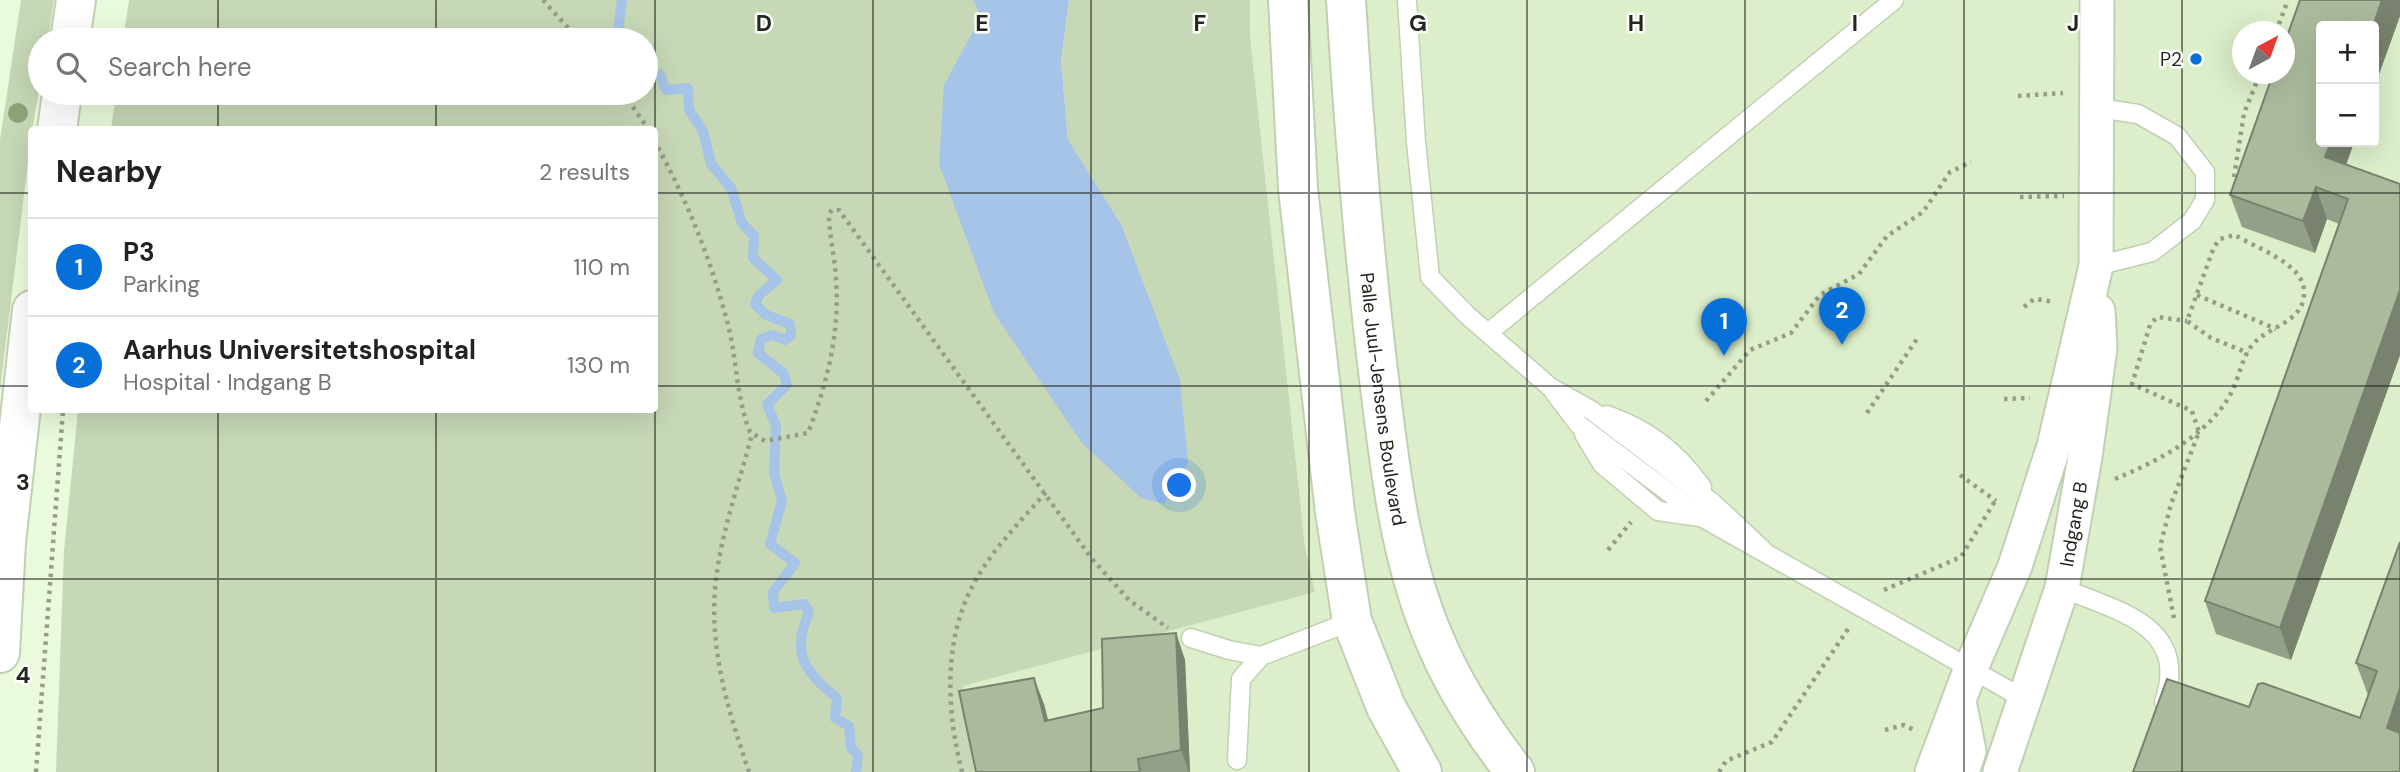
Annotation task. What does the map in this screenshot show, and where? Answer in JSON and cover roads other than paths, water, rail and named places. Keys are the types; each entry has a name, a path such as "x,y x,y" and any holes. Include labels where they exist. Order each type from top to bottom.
{"street":[{"path":"72,28 76,0"},
{"path":"1288,0 1298,189 1335,512 1352,621 1386,707 1422,772"},
{"name":"Palle Juul-Jensens Boulevard","path":"1346,0 1367,285 1386,439 1403,539 1432,634 1458,690 1514,772"},
{"path":"1932,772 1971,668 2015,566 2054,446 2096,266 2099,108 2097,0"},
{"path":"58,126 60,105"},
{"name":"Indgang B","path":"2000,772 2062,589 2100,348 2096,266"},
{"path":"0,653 6,542 28,346"},
{"path":"1959,701 1969,751 1962,772"}],"lane":[{"path":"1407,0 1416,142 1430,277 1550,387 1591,410 1709,511"},
{"path":"1488,333 1894,0"},
{"path":"2096,266 2152,252 2192,221 2205,200 2205,172 2177,136 2138,114 2099,108"},
{"path":"1550,387 1578,425 1763,550 2026,700"},
{"path":"2062,589 2143,622 2159,638 2171,681 2158,720"},
{"path":"1237,760 1241,678 1261,656 1352,621"},
{"path":"1191,638 1229,650 1261,656"}],"water":[{"path":"973,0 1069,0 1061,61 1068,140 1121,224 1180,380 1188,462 1164,504 1141,498 1082,443 994,313 939,164 944,85 981,16"}],"waterway":[{"path":"619,28 622,0"},
{"path":"658,75 666,90 688,88 689,110 703,131 711,164 731,188 742,223 754,236 753,258 777,280 759,295 755,304 766,315 790,324 791,335 785,340 773,335 761,339 758,353 784,374 787,385 767,404 776,426 774,473 782,501 770,544 795,563 773,592 774,608 804,604 809,612 801,639 801,651 809,670 837,698 835,718 849,726 851,748 858,755 856,772"}],"place":[{"name":"P2","path":"2196,59"},
{"name":"Aarhus Universitetshospital","path":"1842,345"},
{"name":"P3","path":"1724,356"}]}
